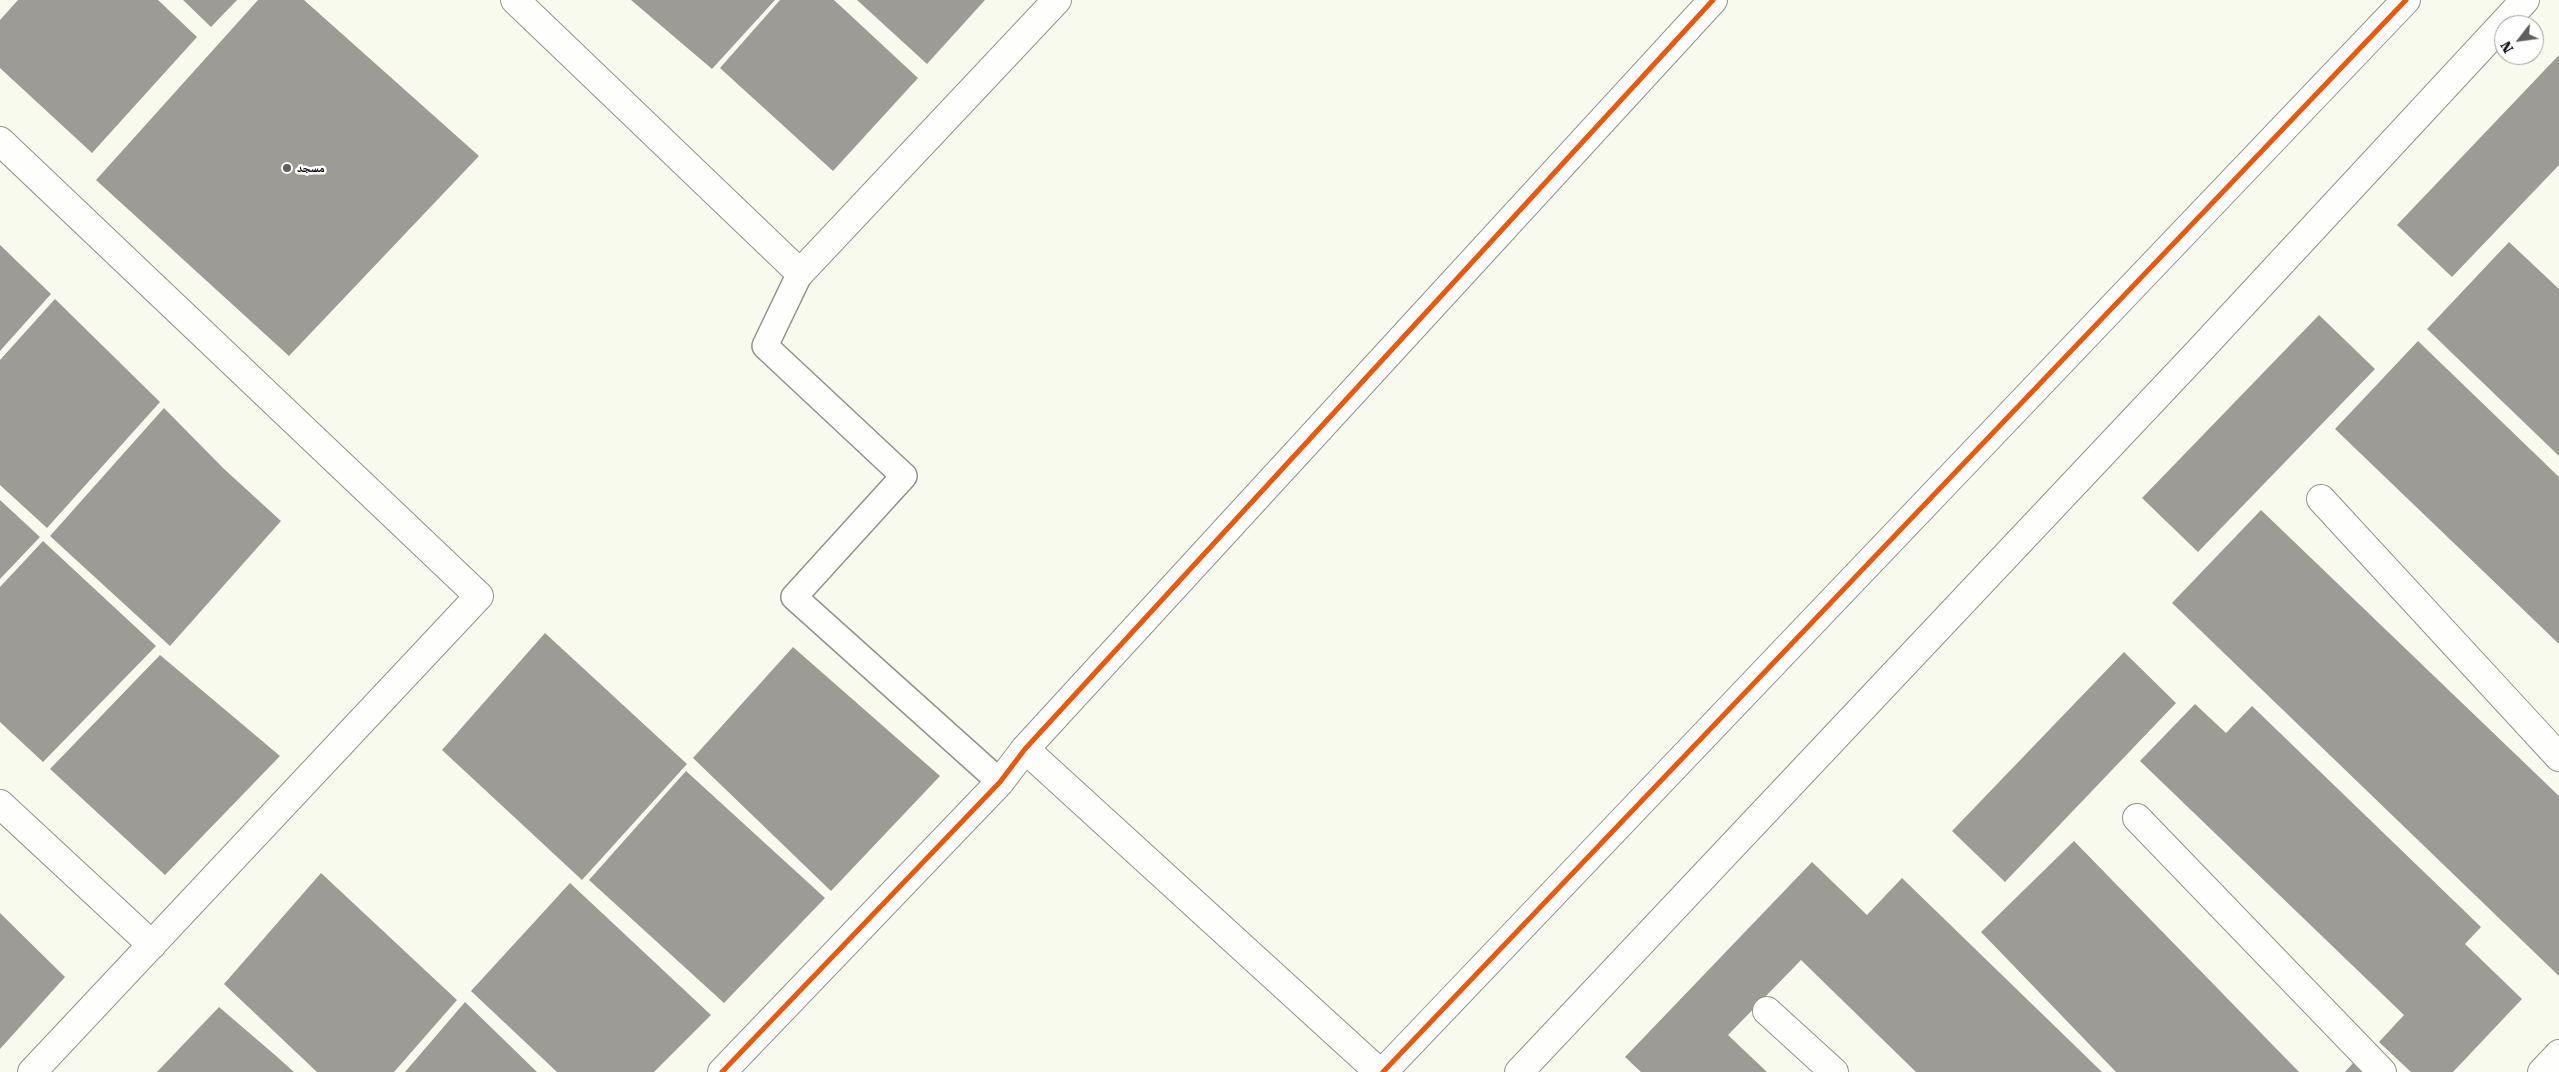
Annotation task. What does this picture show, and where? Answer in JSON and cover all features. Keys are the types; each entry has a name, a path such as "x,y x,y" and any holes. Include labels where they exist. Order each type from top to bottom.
{"street":[{"path":"515,0 800,273 1057,0"},
{"path":"722,1072 1000,782 1025,749 1713,0"},
{"path":"1383,1072 2406,0"},
{"path":"1519,1072 2202,348 2525,0"},
{"path":"0,141 479,596 32,1072"},
{"path":"2321,498 2559,757"},
{"path":"1025,749 1379,1072"},
{"path":"0,804 152,945"},
{"path":"2137,818 2382,1072"},
{"path":"1767,1011 1834,1072"}],"lane":[{"path":"800,273 765,346 904,476 794,597 1000,782"}],"building":[{"path":"18,0 158,0 197,37 92,153 0,68 0,20"},
{"path":"183,0 237,0 211,27"},
{"name":"مسجد","path":"258,0 304,0 479,156 289,356 96,180"},
{"path":"631,0 775,0 712,69"},
{"path":"780,0 834,0 918,78 833,171 720,68"},
{"path":"857,0 985,0 927,64"},
{"path":"2559,55 2559,165 2452,277 2397,225"},
{"path":"2509,242 2559,289 2559,456 2427,329"},
{"path":"0,245 51,294 0,351"},
{"path":"55,299 160,402 47,528 0,485 0,360"},
{"path":"2319,315 2375,369 2198,552 2142,498"},
{"path":"2418,341 2559,477 2559,644 2335,429"},
{"path":"164,408 223,468 281,521 170,646 50,536"},
{"path":"0,500 40,537 0,579"},
{"path":"2261,510 2559,796 2559,976 2172,603"},
{"path":"43,541 156,646 43,762 0,722 0,587"},
{"path":"545,633 687,764 582,880 442,750"},
{"path":"793,647 940,776 831,891 693,758"},
{"path":"2124,652 2176,703 2005,882 1952,831"},
{"path":"160,655 280,756 165,875 50,769"},
{"path":"2195,704 2226,733 2252,706 2481,927 2465,944 2522,999 2453,1072 2411,1072 2379,1042 2404,1015 2140,761"},
{"path":"686,771 825,898 724,1003 589,880"},
{"path":"2074,841 2299,1072 2116,1072 1981,932"},
{"path":"1812,862 1867,915 1902,878 2102,1072 1916,1072 1801,960 1728,1035 1767,1072 1641,1072 1625,1057"},
{"path":"321,873 457,1000 394,1072 317,1072 224,984"},
{"path":"570,883 711,1015 654,1072 557,1072 471,991"},
{"path":"0,913 65,977 0,1049"},
{"path":"465,1002 537,1072 405,1072"},
{"path":"219,1007 275,1055 294,1072 157,1072"},
{"path":"2353,1063 2362,1072 2345,1072"}],"cycle path":[{"path":"722,1072 1000,782 1025,749 1713,0"},
{"path":"1383,1072 2406,0"}],"place":[{"name":"مسجد","path":"287,168"}]}
